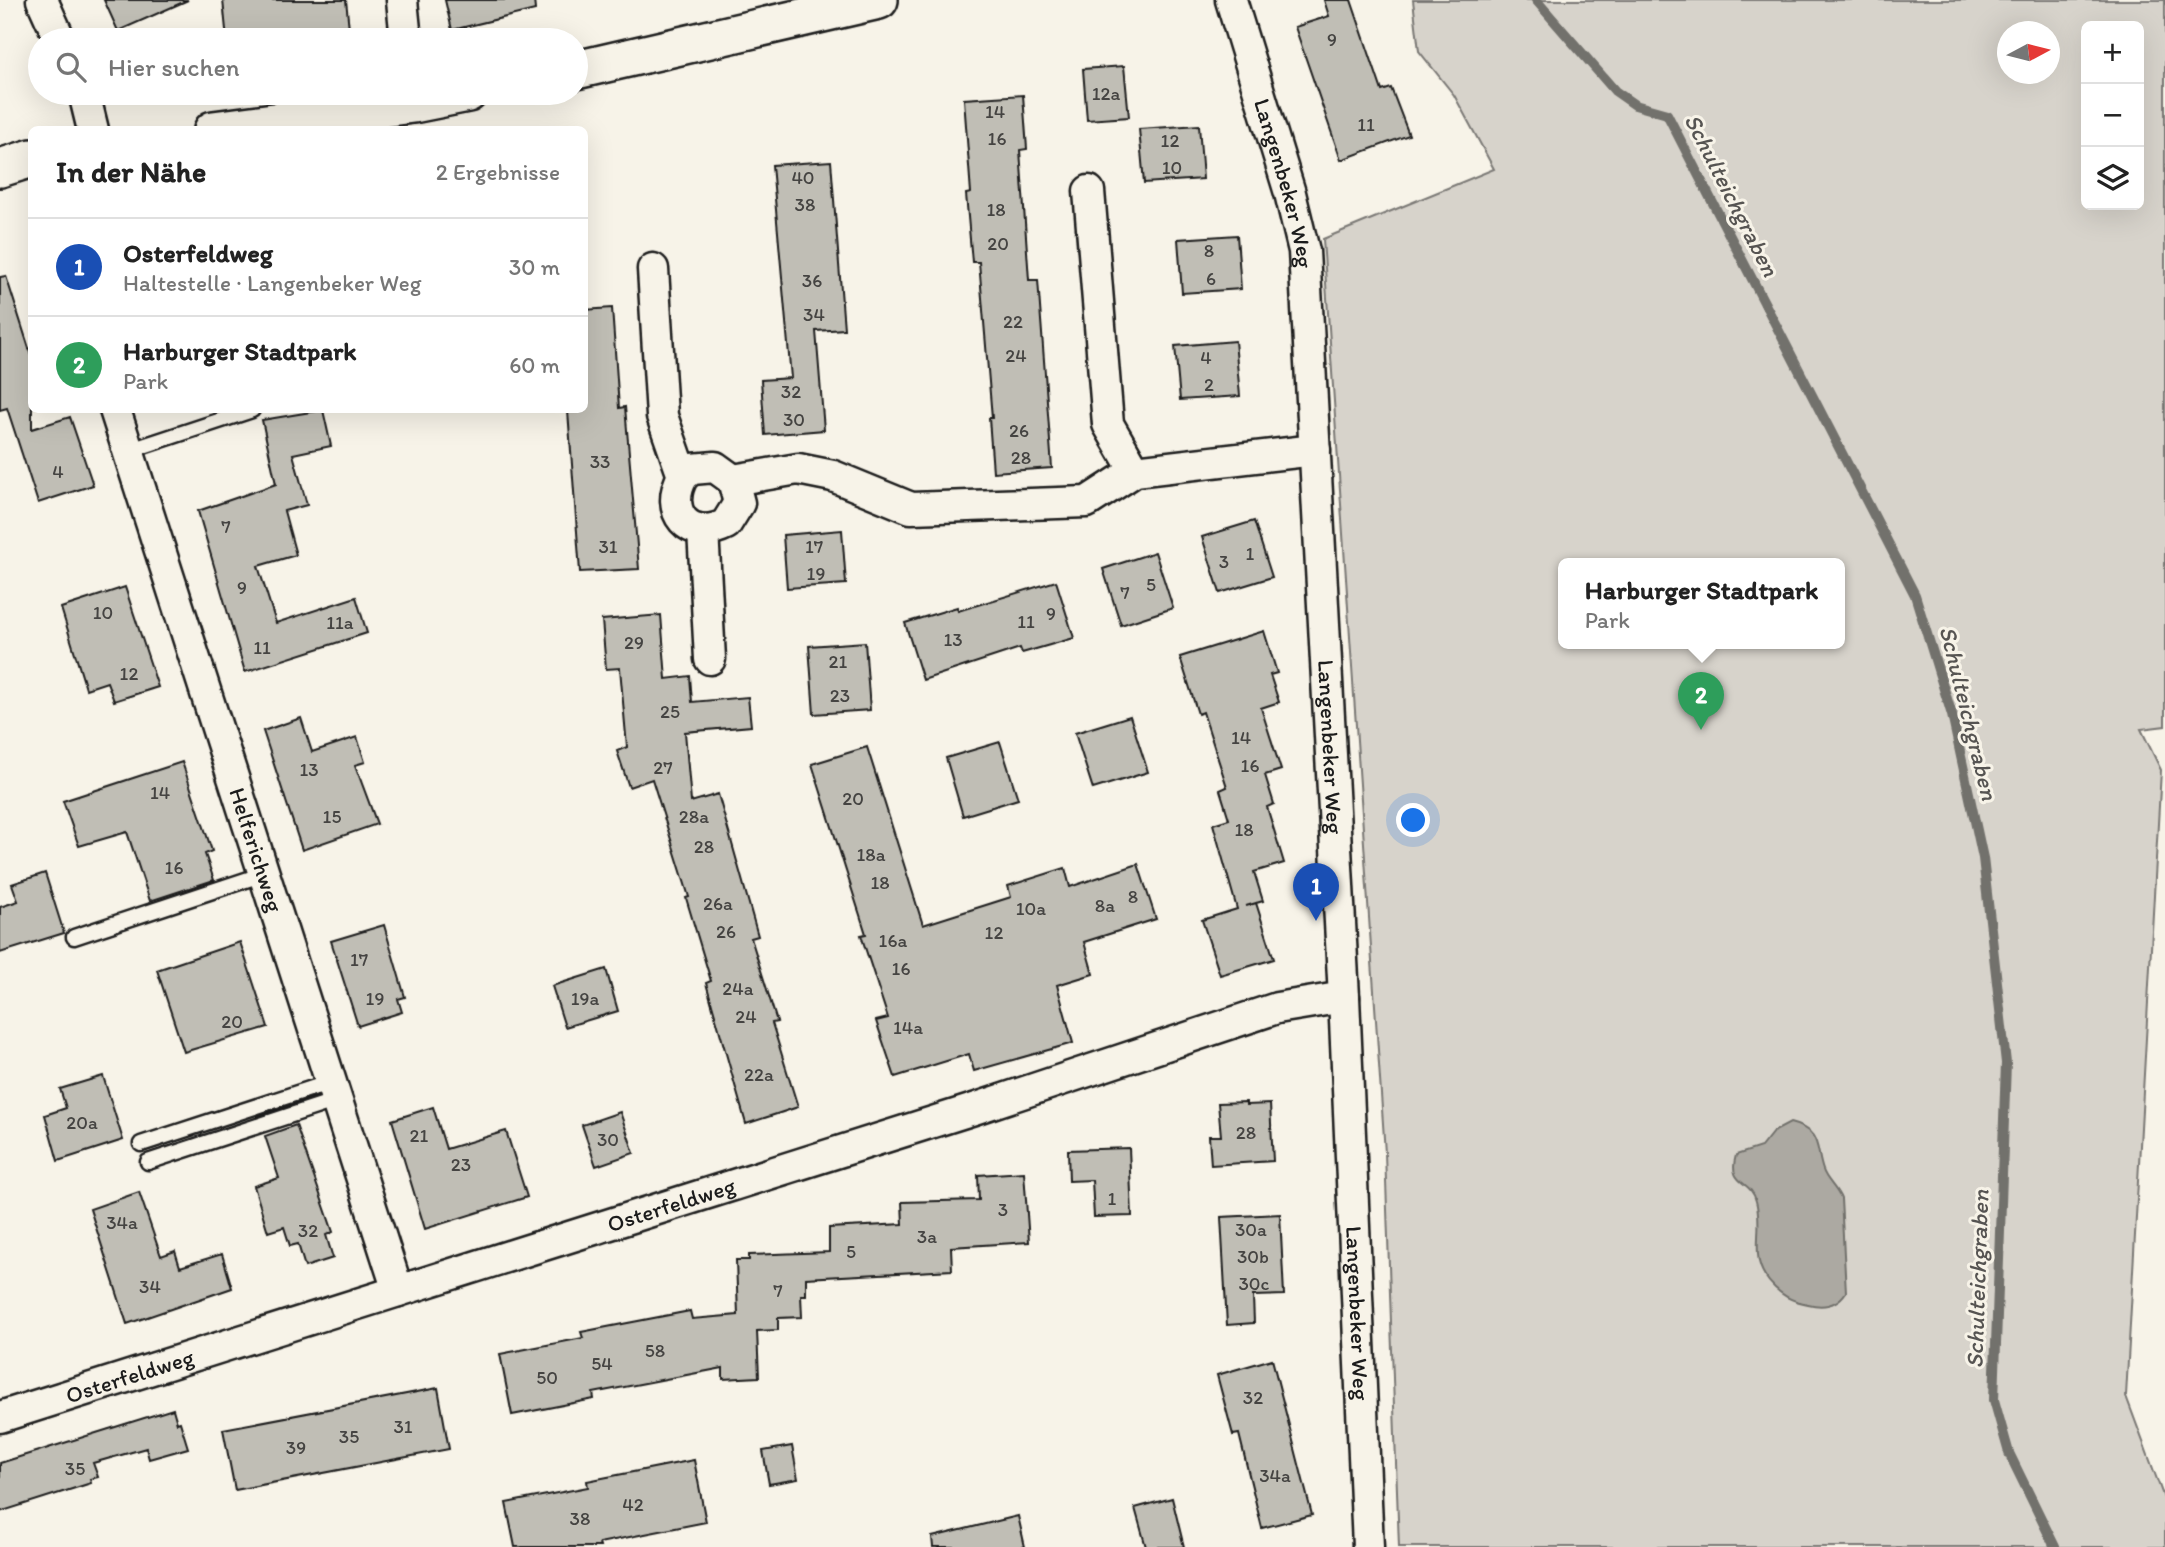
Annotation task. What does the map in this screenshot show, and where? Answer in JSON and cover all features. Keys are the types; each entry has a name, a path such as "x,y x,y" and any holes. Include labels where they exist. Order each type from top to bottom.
{"street":[{"path":"42,0 55,28"},
{"path":"402,0 405,28"},
{"path":"588,68 879,0"},
{"name":"Langenbeker Weg","path":"1231,0 1290,193 1304,251 1344,997 1365,1546"},
{"path":"87,105 92,126"},
{"path":"238,126 368,105"},
{"path":"0,168 28,159"},
{"path":"1089,191 1108,424 1135,471"},
{"path":"653,269 662,416 682,476"},
{"name":"Helferichweg","path":"116,413 398,1290"},
{"path":"733,480 799,469 833,476 911,508 1087,502 1135,471 1315,450"},
{"path":"715,467 733,480 738,491 734,514 715,529 704,530 690,526 679,516 674,503 675,489 682,476 692,469 715,467"},
{"path":"704,530 710,659"},
{"name":"Osterfeldweg","path":"0,1417 974,1108 1240,1019 1278,1008 1344,997"}],"lane":[{"path":"128,451 243,413"},
{"path":"74,937 264,874"},
{"path":"141,1144 334,1091"},
{"path":"148,1162 334,1091"}],"shaded area":[{"path":"1413,0 2165,0 2165,726 2141,729 2161,770 2126,1396 2165,1501 2165,1547 1399,1547 1385,1153 1323,239 1494,169 1454,95 1419,51"},
{"path":"1790,1123 1801,1126 1813,1136 1824,1174 1841,1199 1846,1292 1830,1305 1814,1305 1790,1299 1766,1278 1758,1257 1759,1225 1756,1201 1750,1189 1735,1172 1736,1155 1761,1147 1773,1132"}],"building":[{"path":"104,0 188,0 125,28 117,28"},
{"path":"223,0 346,0 349,28 226,28"},
{"path":"445,0 534,0 535,10 452,28"},
{"path":"1324,0 1351,0 1382,91 1391,88 1409,135 1341,160 1295,27 1329,16"},
{"path":"1124,66 1129,117 1087,120 1083,69"},
{"path":"1023,95 1027,149 1020,150 1029,280 1038,280 1052,468 993,472 989,418 992,418 979,262 972,262 966,194 971,193 964,99"},
{"path":"1199,125 1203,179 1144,183 1139,129"},
{"path":"831,161 844,329 816,331 824,430 765,435 761,380 791,378 772,165"},
{"path":"1237,235 1241,289 1182,293 1178,239"},
{"path":"6,276 28,345 28,413 32,413 32,429 70,417 93,485 38,503 7,408 0,410 0,277"},
{"path":"612,308 619,408 625,407 639,569 580,572 568,413 588,413 588,310"},
{"path":"1235,341 1240,396 1180,400 1175,346"},
{"path":"305,413 324,413 331,446 293,454 307,505 284,511 296,555 258,566 276,623 356,597 367,633 245,672 198,511 276,484 262,420"},
{"path":"1254,521 1272,577 1220,593 1202,537"},
{"path":"842,530 846,584 787,588 783,535"},
{"path":"1155,552 1173,608 1121,625 1103,569"},
{"path":"1056,581 1074,638 1022,653 1020,648 923,680 905,623 957,607 958,611"},
{"path":"125,587 158,687 114,701 107,682 86,689 61,608"},
{"path":"661,615 666,679 690,676 692,702 748,697 751,726 685,732 691,802 718,794 758,936 751,938 777,1022 772,1023 798,1107 746,1124 706,983 711,981 686,898 689,897 652,779 629,787 617,751 627,747 620,668 606,669 602,620"},
{"path":"1264,631 1277,673 1270,675 1279,702 1261,708 1281,770 1265,775 1274,804 1267,807 1284,863 1254,872 1263,901 1256,903 1274,959 1220,975 1202,920 1237,909 1213,824 1229,819 1220,790 1227,787 1203,712 1198,714 1180,657"},
{"path":"865,642 870,710 814,714 809,646"},
{"path":"1130,716 1148,772 1093,789 1075,733"},
{"path":"301,718 312,752 357,737 365,762 355,765 377,824 302,850 263,731"},
{"path":"1000,742 1018,799 963,816 946,758"},
{"path":"867,747 923,925 1011,897 1008,886 1065,868 1070,887 1138,864 1156,919 1084,942 1093,974 1057,985 1073,1043 974,1071 969,1054 895,1077 876,1021 888,1018 861,935 866,934 812,764"},
{"path":"182,762 212,851 205,854 214,880 150,901 127,832 79,846 63,801"},
{"path":"45,873 64,933 0,953 0,907 18,901 12,884"},
{"path":"384,925 405,997 398,999 402,1012 358,1026 331,941"},
{"path":"240,942 268,1027 184,1052 157,970"},
{"path":"606,969 618,1011 565,1027 552,986"},
{"path":"103,1076 123,1140 58,1161 45,1115 66,1108 60,1089"},
{"path":"1246,1102 1246,1105 1270,1104 1273,1161 1211,1165 1209,1136 1221,1136 1218,1103"},
{"path":"433,1107 446,1149 506,1131 527,1197 425,1229 392,1120"},
{"path":"620,1112 634,1153 596,1166 582,1125"},
{"path":"296,1125 333,1232 326,1235 333,1258 305,1267 298,1244 290,1246 284,1227 268,1232 254,1186 279,1178 265,1136"},
{"path":"1129,1148 1132,1216 1094,1217 1092,1180 1069,1181 1068,1150"},
{"path":"1024,1172 1029,1242 951,1247 952,1270 806,1278 806,1295 801,1295 802,1317 778,1318 778,1330 757,1331 759,1377 723,1379 723,1368 593,1393 594,1399 512,1415 500,1354 583,1338 581,1332 690,1311 692,1319 738,1315 736,1260 749,1260 749,1255 829,1252 829,1228 903,1224 902,1202 979,1200 978,1175"},
{"path":"139,1192 161,1256 175,1251 180,1267 222,1254 232,1288 127,1324 90,1209"},
{"path":"1280,1214 1284,1295 1253,1296 1254,1323 1227,1325 1221,1217"},
{"path":"1272,1359 1312,1515 1262,1528 1239,1434 1233,1435 1217,1375"},
{"path":"438,1388 449,1449 235,1490 223,1429"},
{"path":"173,1409 188,1448 149,1459 146,1448 93,1463 98,1477 90,1479 91,1483 0,1512 0,1463"},
{"path":"792,1446 798,1479 769,1484 763,1451"},
{"path":"694,1460 706,1522 599,1543 600,1547 515,1547 506,1503 588,1487 587,1481"},
{"path":"1172,1498 1184,1547 1146,1547 1135,1508"},
{"path":"1018,1516 1025,1547 933,1547 932,1537"}],"waterway":[{"name":"Schulteichgraben","path":"1536,0 1615,91 1635,105 1667,114 1915,595 1952,715 1983,858 2006,1063 1994,1400 2009,1453 2055,1547"}],"place":[{"name":"Harburger Stadtpark","path":"1701,730"},
{"name":"Osterfeldweg","path":"1316,921"}]}
